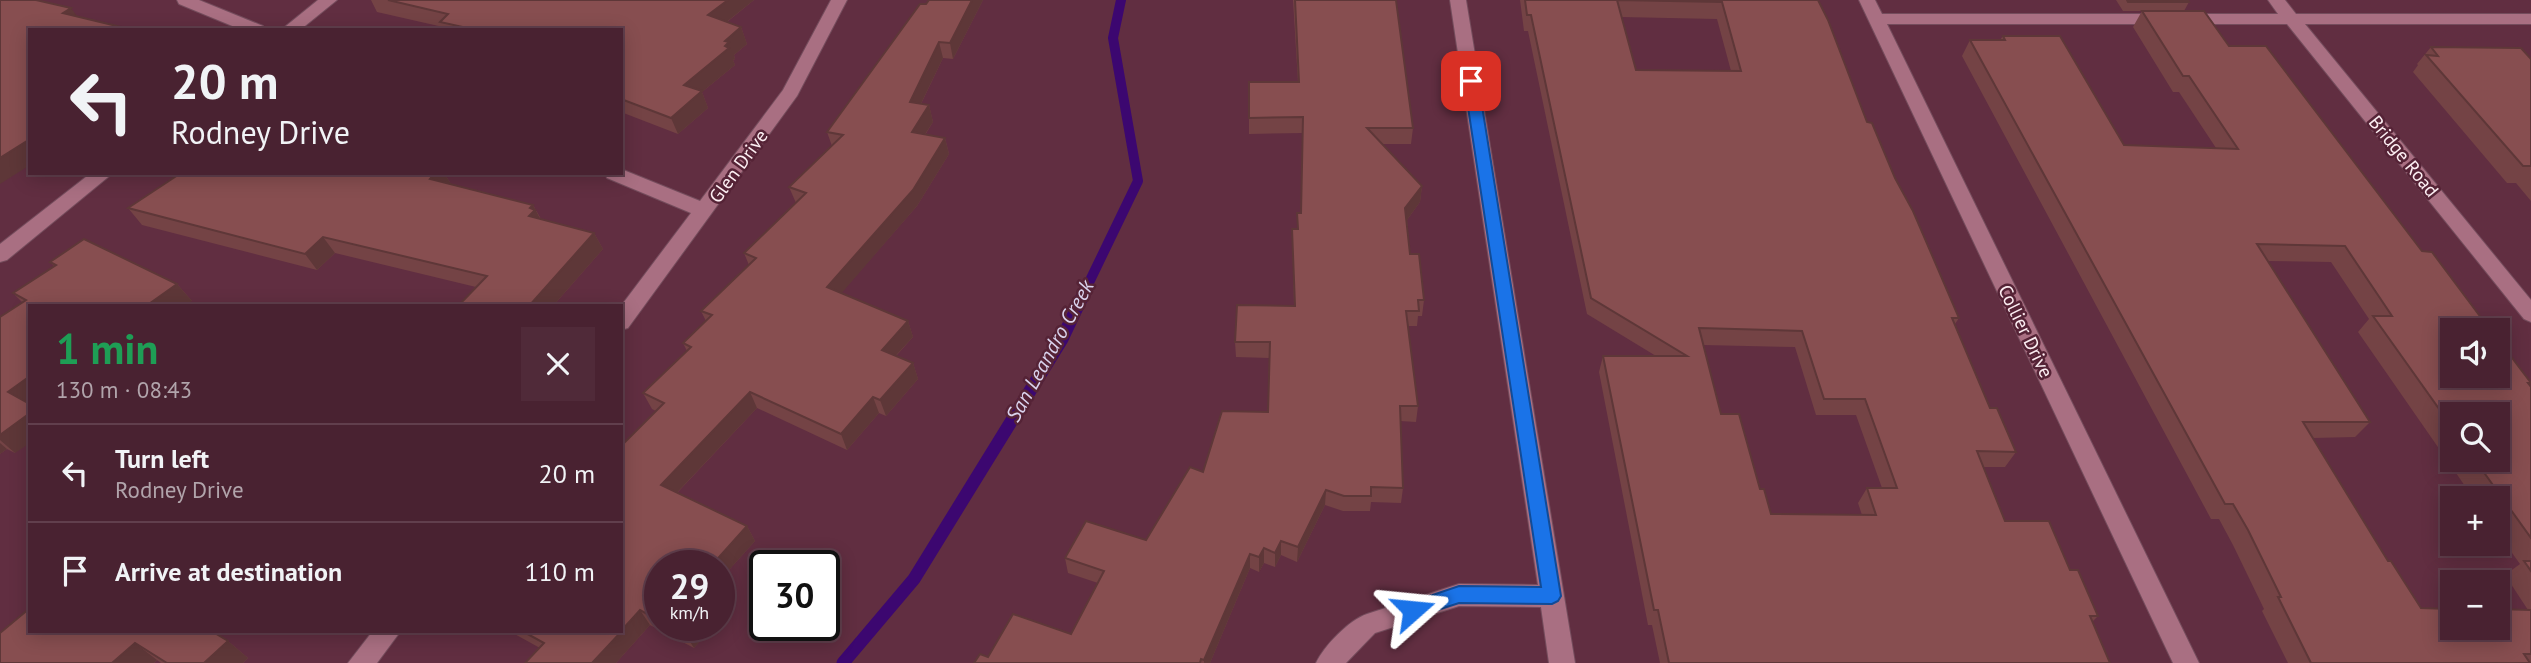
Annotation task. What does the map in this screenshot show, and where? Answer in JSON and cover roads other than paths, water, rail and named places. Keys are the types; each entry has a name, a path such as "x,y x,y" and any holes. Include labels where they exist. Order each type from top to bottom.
{"street":[{"path":"185,0 252,28"},
{"path":"292,28 329,0"},
{"name":"Glen Drive","path":"623,320 791,92 839,0"},
{"path":"1458,0 1562,663"},
{"name":"Bridge Road","path":"2276,0 2531,314"},
{"path":"1871,9 2291,19 2531,19"},
{"name":"Collier Drive","path":"1871,9 2186,663"},
{"path":"0,255 101,175"},
{"path":"619,175 705,211"},
{"path":"1329,663 1367,625 1459,594 1552,596"},
{"path":"360,663 386,633"}],"waterway":[{"name":"San Leandro Creek","path":"1082,297 1138,181 1113,38 1121,0"},
{"name":"San Leandro Creek","path":"843,663 914,579 1062,339 1083,295"}]}
